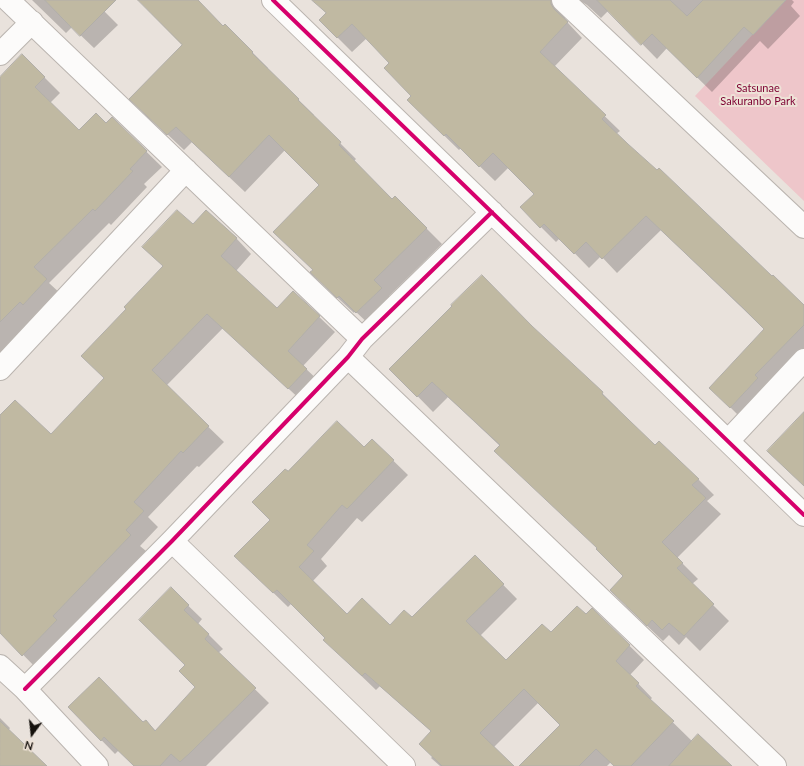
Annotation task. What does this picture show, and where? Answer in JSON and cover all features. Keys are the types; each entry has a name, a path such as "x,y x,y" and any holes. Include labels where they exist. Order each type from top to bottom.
{"street":[{"path":"8,0 362,339"},
{"path":"563,0 804,227"},
{"path":"280,2 492,212 804,515"},
{"path":"0,54 32,22"},
{"path":"0,369 186,170"},
{"path":"25,689 172,541 348,357 362,339 492,212"},
{"path":"348,357 775,766"},
{"path":"728,441 804,360"},
{"path":"172,541 404,766"},
{"path":"0,666 25,689 97,766"}],"green space":[{"name":"Satsunae Sakuranbo Park","path":"785,0 804,0 804,201 695,96"}],"building":[{"path":"45,0 116,0 80,36"},
{"path":"138,0 198,0 223,26 225,24 299,99 298,100 341,142 339,145 392,199 395,196 427,228 374,280 382,288 356,313 339,296 337,298 310,272 313,270 273,232 319,185 269,135 229,177 176,127 167,135 129,99 182,45"},
{"path":"312,0 551,0 551,4 554,9 568,22 540,52 606,115 602,119 628,144 657,170 659,168 804,305 804,325 755,375 758,378 730,408 709,388 764,329 742,307 646,216 602,259 586,242 574,254 544,224 540,228 520,207 534,194 493,153 479,167 446,134 444,136 407,100 411,96 384,68 389,63 352,24 337,38 319,20 326,13"},
{"path":"597,0 670,0 687,16 703,0 786,0 753,35 744,27 697,78 652,34 641,45"},
{"path":"22,54 45,77 35,87 79,130 96,113 106,123 112,117 147,151 130,169 133,171 95,211 93,209 34,267 47,279 23,305 20,302 0,322 0,77"},
{"path":"177,210 193,224 206,210 237,238 221,256 277,308 293,291 320,316 288,351 307,369 288,389 207,314 152,370 209,426 183,453 181,451 134,502 144,511 126,530 131,535 53,616 57,620 22,656 0,633 0,415 15,400 51,434 104,378 81,356 126,309 124,307 163,266 142,247"},
{"path":"482,275 532,326 603,392 602,394 655,445 659,441 699,479 692,485 706,498 662,542 683,563 677,568 714,604 684,636 669,623 662,630 652,620 647,626 610,590 623,576 596,549 597,548 494,451 500,445 432,382 417,397 389,369"},
{"path":"804,412 804,486 767,451"},
{"path":"337,421 364,447 372,439 394,460 347,509 342,505 307,545 314,551 299,567 347,614 362,598 390,625 404,610 412,617 475,555 504,584 466,621 506,660 542,624 551,632 577,606 586,614 592,608 630,645 616,661 639,683 636,686 674,721 631,766 614,766 596,749 579,766 519,766 560,725 524,689 480,733 514,766 442,766 419,744 431,731 365,673 362,676 323,640 325,638 277,590 273,593 234,556 270,520 252,502 285,469 288,471"},
{"path":"171,587 189,605 184,610 209,634 205,639 256,688 180,762 171,754 160,766 134,766 104,737 101,741 68,707 99,677 143,722 146,720 155,731 195,687 179,671 185,665 139,620"},
{"path":"0,721 47,766 0,766"},
{"path":"698,734 732,766 669,766"}],"cycle path":[{"path":"273,0 804,515"},
{"path":"25,689 172,541 348,357 362,339 492,212"}]}
